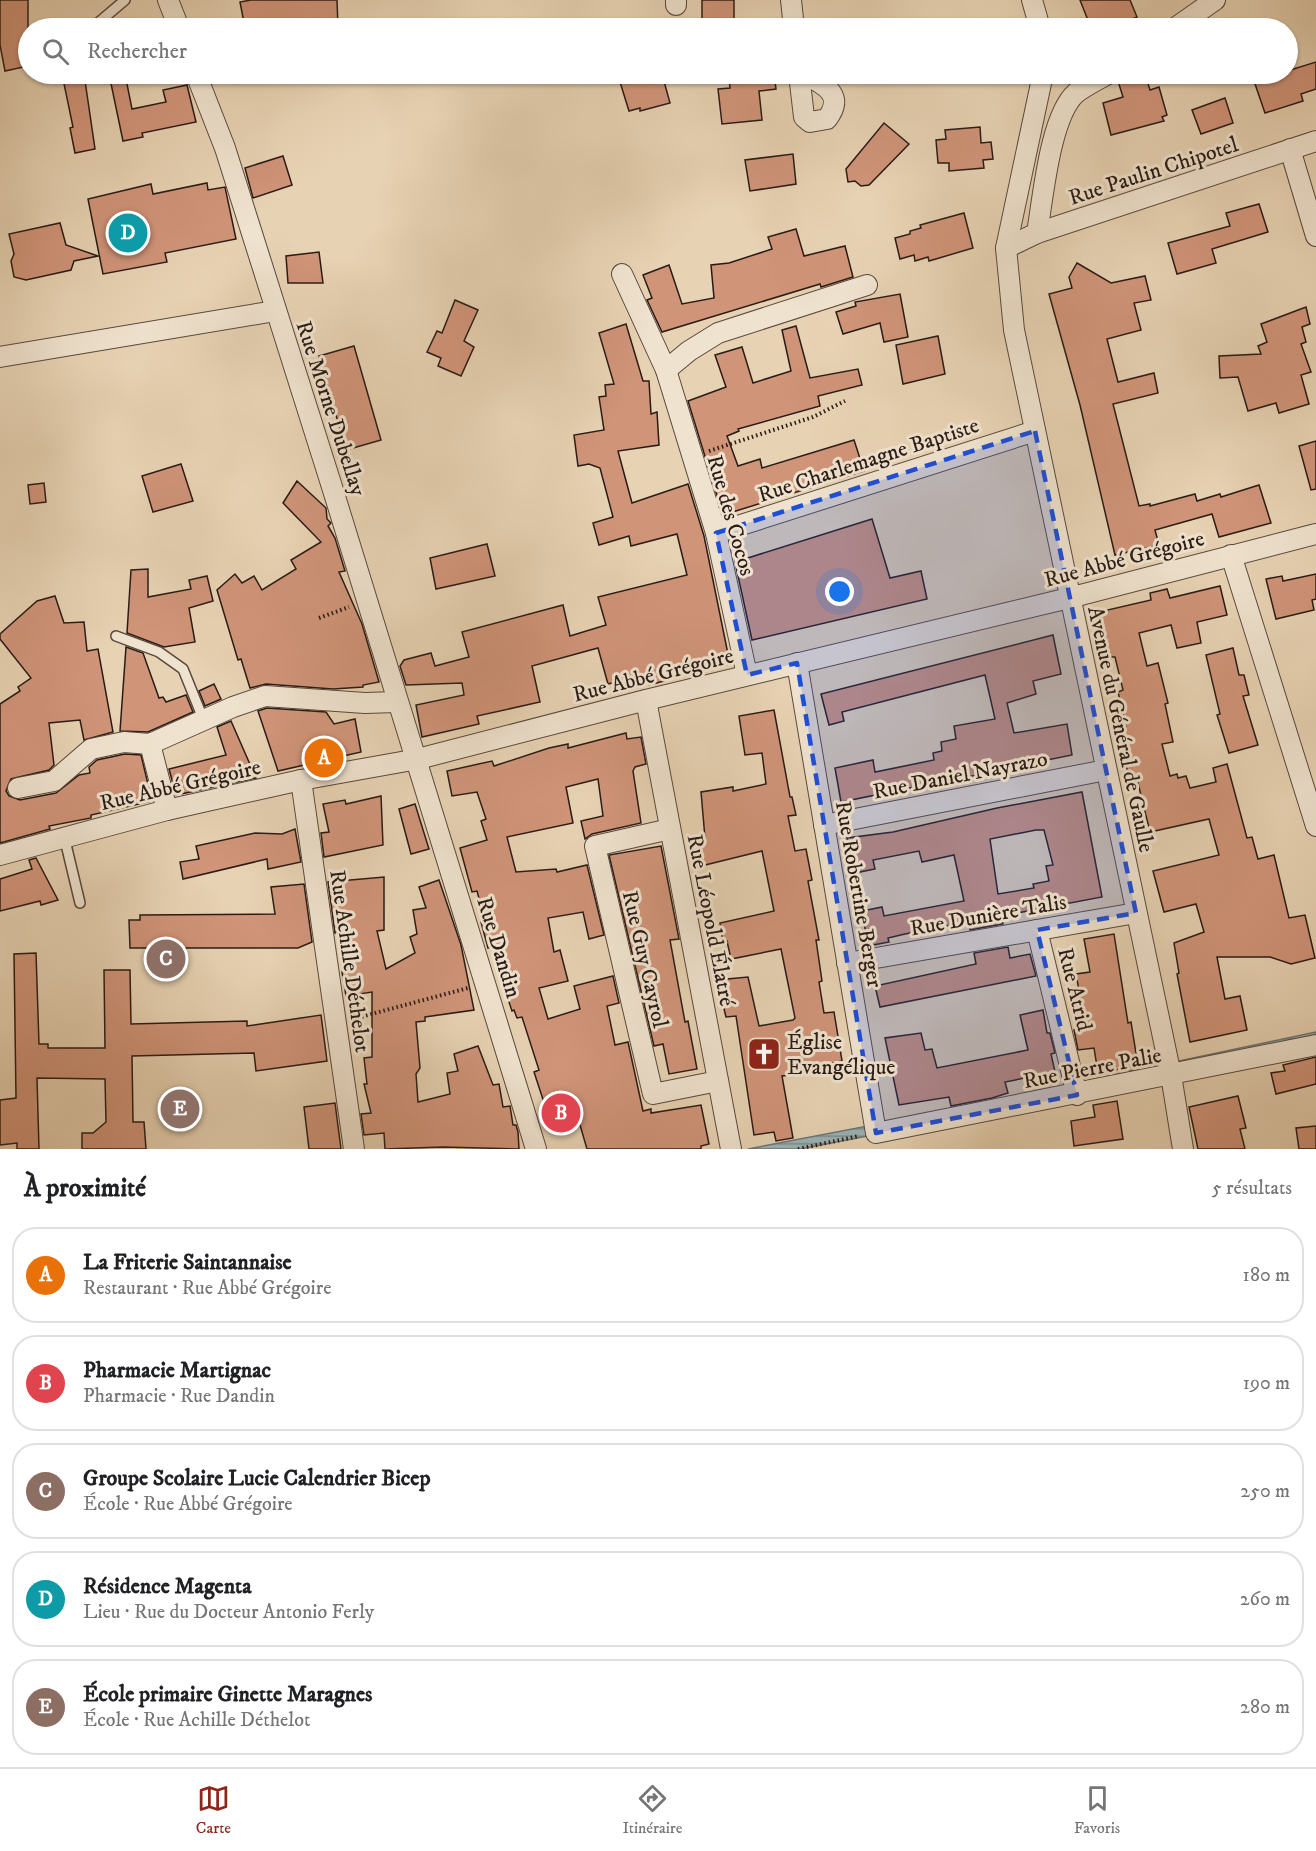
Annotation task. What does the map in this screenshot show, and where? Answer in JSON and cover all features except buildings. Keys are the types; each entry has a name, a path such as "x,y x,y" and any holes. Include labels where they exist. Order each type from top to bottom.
{"street":[{"path":"168,0 175,18"},
{"path":"791,0 793,18"},
{"path":"1032,0 1037,18"},
{"path":"1189,18 1215,0"},
{"name":"Rue Morne Dubellay","path":"200,84 225,148 397,702 418,759"},
{"path":"800,84 804,117 810,122 827,119 833,111 833,96 823,84"},
{"name":"Avenue du Général de Gaulle","path":"1041,84 1006,248 1014,330 1171,1076 1183,1149"},
{"path":"1036,233 1055,132 1064,108 1076,94 1092,84"},
{"name":"Rue Paulin Chipotel","path":"1006,248 1036,233 1316,141"},
{"path":"1290,149 1316,236"},
{"name":"Rue des Cocos","path":"622,274 666,370 716,533 747,675"},
{"path":"666,370 689,351 718,333 867,285"},
{"path":"0,357 275,311"},
{"name":"Rue Charlemagne Baptiste","path":"716,533 1035,432"},
{"name":"Rue Abbé Grégoire","path":"0,855 166,810 301,780 418,759 747,675 1069,598 1316,534"},
{"path":"1231,555 1316,826"},
{"name":"Rue Robertine Berger","path":"796,663 876,1133"},
{"path":"18,788 54,781 91,749 124,742 150,744 265,696 365,703 397,702"},
{"name":"Rue Léopold Élatré","path":"646,700 731,1149"},
{"path":"150,744 166,810"},
{"name":"Rue Dandin","path":"418,759 536,1149"},
{"name":"Rue Daniel Nayrazo","path":"824,825 1106,770"},
{"name":"Rue Achille Déthelot","path":"301,780 334,1024 354,1149"},
{"name":"Rue Guy Cayrol","path":"670,829 595,846 653,1094 718,1081"},
{"name":"Rue Dunière Talis","path":"847,963 1136,913"},
{"name":"Rue Atrid","path":"1036,930 1077,1095"},
{"name":"Rue Pierre Palie","path":"876,1133 1077,1095 1316,1045"}],"lane":[{"path":"104,18 125,0"},
{"path":"116,636 159,652 183,669 204,721"},
{"path":"64,836 80,903"}],"path":[{"path":"691,457 813,417 845,401"},
{"path":"319,618 366,600"},
{"path":"334,1024 486,983"},
{"path":"798,1149 876,1133"}],"highlighted area":[{"path":"1035,431 1136,913 1037,930 1077,1095 876,1133 797,663 747,675 716,533"}],"water":[{"path":"1316,1032 1316,1040 873,1135 800,1149 748,1149 1071,1087 1150,1065"}],"place":[{"name":"Résidence Magenta","path":"128,233"},
{"name":"La Friterie Saintannaise","path":"324,758"},
{"name":"Groupe Scolaire Lucie Calendrier Bicep","path":"166,959"},
{"name":"Église Evangélique","path":"764,1054"},
{"name":"École primaire Ginette Maragnes","path":"180,1109"},
{"name":"Pharmacie Martignac","path":"561,1113"}]}
